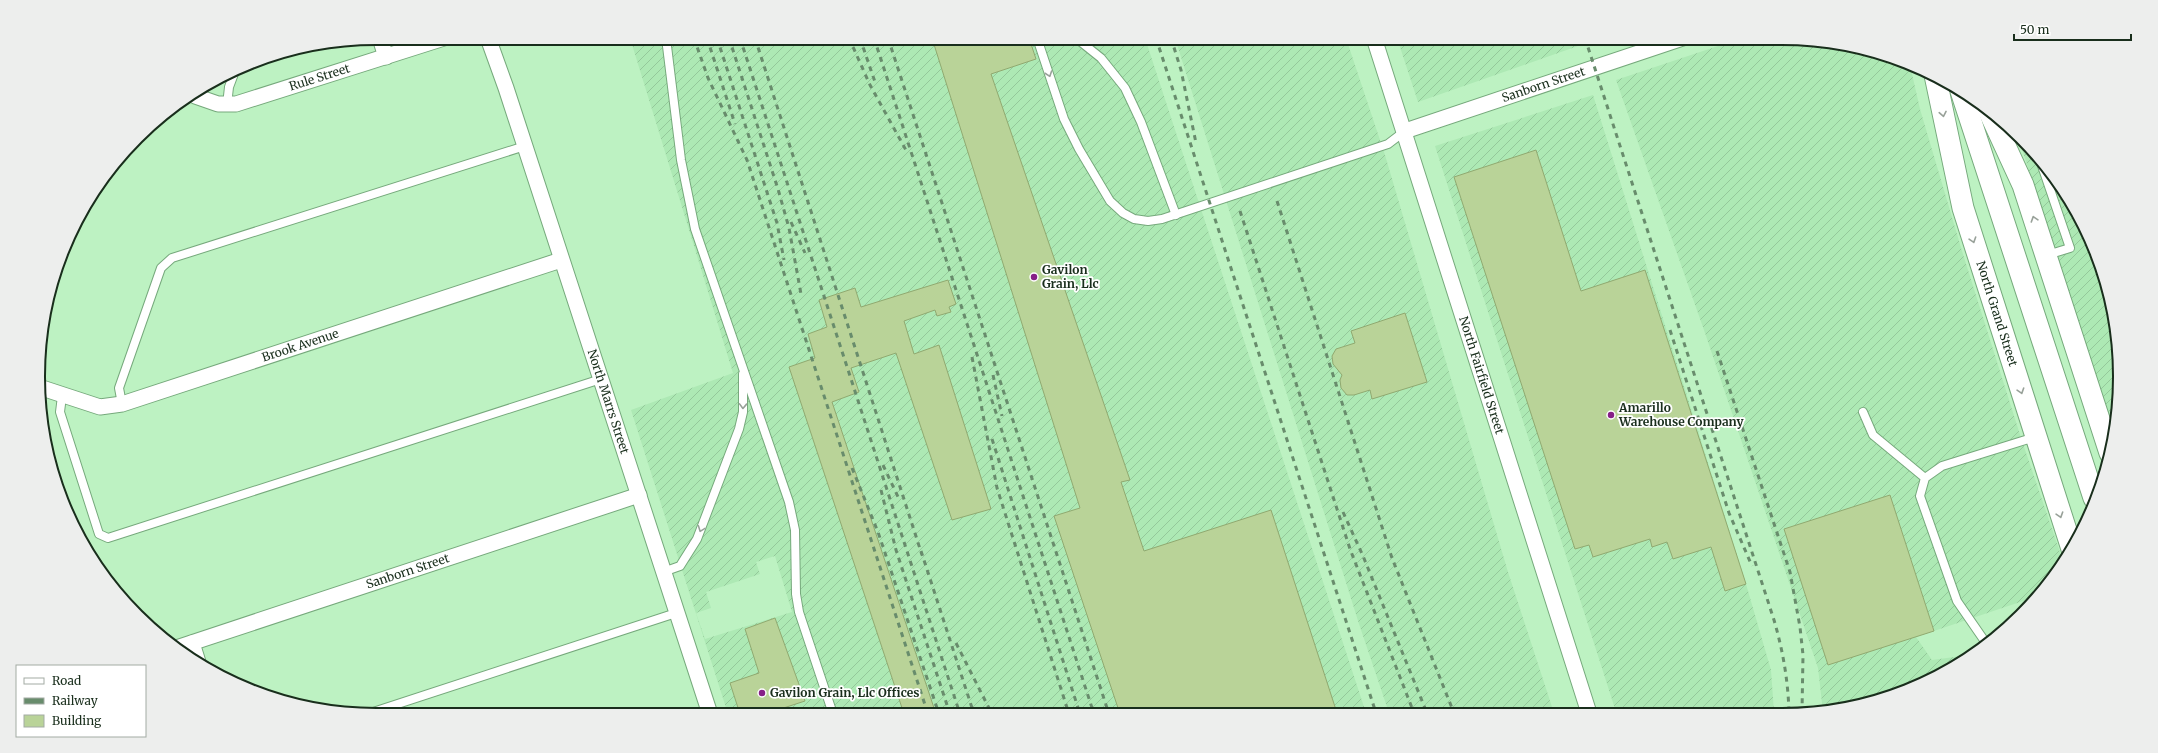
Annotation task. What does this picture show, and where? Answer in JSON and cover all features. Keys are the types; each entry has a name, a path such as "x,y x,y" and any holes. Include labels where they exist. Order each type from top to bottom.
{"street":[{"path":"382,45 386,57"},
{"name":"Rule Street","path":"198,97 218,104 227,105 250,101 423,45"},
{"name":"North Marrs Street","path":"491,45 506,88 708,708"},
{"name":"North Fairfield Street","path":"1376,45 1588,708"},
{"name":"Sanborn Street","path":"1404,131 1662,45"},
{"name":"North Grand Street","path":"1937,84 1963,208 2069,541"},
{"path":"1964,100 2092,492"},
{"path":"1994,123 2023,185 2046,256 2042,258 2042,261 2054,280 2108,422"},
{"name":"Brook Avenue","path":"46,390 100,408 122,404 561,260"},
{"name":"Sanborn Street","path":"184,646 639,495"},
{"path":"192,643 196,654"}],"lane":[{"path":"667,45 682,160 695,230 790,502 795,530 796,594 799,612 830,708"},
{"path":"1039,45 1061,110 1079,149 1110,201 1123,213 1134,219 1148,221 1176,215 1388,144 1404,131"},
{"path":"1085,45 1101,58 1125,88 1141,122 1176,215"},
{"path":"227,105 229,86 232,78"},
{"path":"122,404 119,397 122,381 161,268 172,258 525,146"},
{"path":"2046,178 2070,248 2046,256"},
{"path":"663,572 680,566 700,532 739,429 743,412 743,367"},
{"path":"62,396 60,412 94,520 99,534 108,538 600,379"},
{"path":"1863,412 1873,436 1925,478"},
{"path":"1983,639 1957,601 1920,496 1925,478 1942,466 2035,436"},
{"path":"385,708 676,613"}],"shaded area":[{"path":"632,45 1147,45 1364,708 726,708 631,410 733,373","holes":["775,556 792,612 705,639 696,613 711,608 706,592 760,574 756,562"]},
{"path":"1177,45 1348,45 1385,155 1508,572 1552,708 1387,708 1359,624"},
{"path":"1399,45 1578,46 1418,102"},
{"path":"1721,45 1782,45 1825,48 1867,56 1911,72 1920,109 1962,251 2022,441 2061,555 2026,600 1916,637 1932,660 1959,656 1947,664 1908,683 1867,697 1822,705 1818,668 1705,333 1616,80"},
{"path":"1593,95 1746,584 1771,670 1774,708 1615,708 1435,146"},
{"path":"2022,148 2057,192 2069,211 2088,250 2102,291 2107,312 2112,355 2113,376 2110,418"}],"building":[{"path":"934,45 1031,45 1036,59 991,74 1130,480 1121,482 1144,551 1271,510 1335,708 1118,708 1054,516 1080,508"},
{"name":"Amarillo Warehouse Company","path":"1536,150 1581,291 1645,270 1746,584 1725,591 1711,547 1673,559 1667,542 1652,547 1650,539 1593,557 1589,545 1575,549 1454,177"},
{"path":"948,280 956,304 949,307 951,312 937,316 935,310 904,321 914,354 939,345 991,509 952,520 896,353 851,368 859,392 832,402 934,708 902,708 789,367 815,358 808,334 827,327 819,300 855,288 861,307"},
{"path":"1405,313 1427,382 1372,399 1370,390 1354,395 1347,395 1341,388 1340,380 1342,375 1333,364 1332,356 1336,349 1355,343 1351,331"},
{"path":"1890,495 1934,631 1828,665 1784,529"},
{"path":"775,618 805,701 783,708 738,708 730,683 759,673 745,629"}],"railway":[{"path":"696,45 708,78 747,160 926,708"},
{"path":"709,45 735,124"},
{"path":"719,45 777,223 784,260"},
{"path":"731,45 778,189 789,228 801,294"},
{"path":"742,45 958,708"},
{"path":"757,45 922,555"},
{"path":"852,45 870,85 907,152"},
{"path":"862,45 876,85"},
{"path":"876,45 1092,708"},
{"path":"890,45 1107,708"},
{"path":"1158,45 1374,708"},
{"path":"1173,45 1181,70 1196,143"},
{"path":"1587,45 1774,620 1780,643 1788,688 1789,708"},
{"path":"1277,201 1392,558 1452,708"},
{"path":"1240,211 1350,549 1412,708"},
{"path":"791,222 805,253"},
{"path":"1670,330 1729,513 1752,566"},
{"path":"1717,351 1790,572 1800,627 1803,655 1802,707"},
{"path":"972,357 997,488 1067,708"},
{"path":"993,375 1002,416"},
{"path":"992,439 1078,708"},
{"path":"883,465 899,499"},
{"path":"852,468 878,532 937,708"},
{"path":"881,490 896,550 948,708"},
{"path":"1343,512 1363,556 1425,708"},
{"path":"921,551 972,708"},
{"path":"956,643 989,708"}],"place":[{"name":"Gavilon Grain, Llc","path":"1034,277"},
{"name":"Amarillo Warehouse Company","path":"1611,415"},
{"name":"Gavilon Grain, Llc Offices","path":"762,693"}]}
